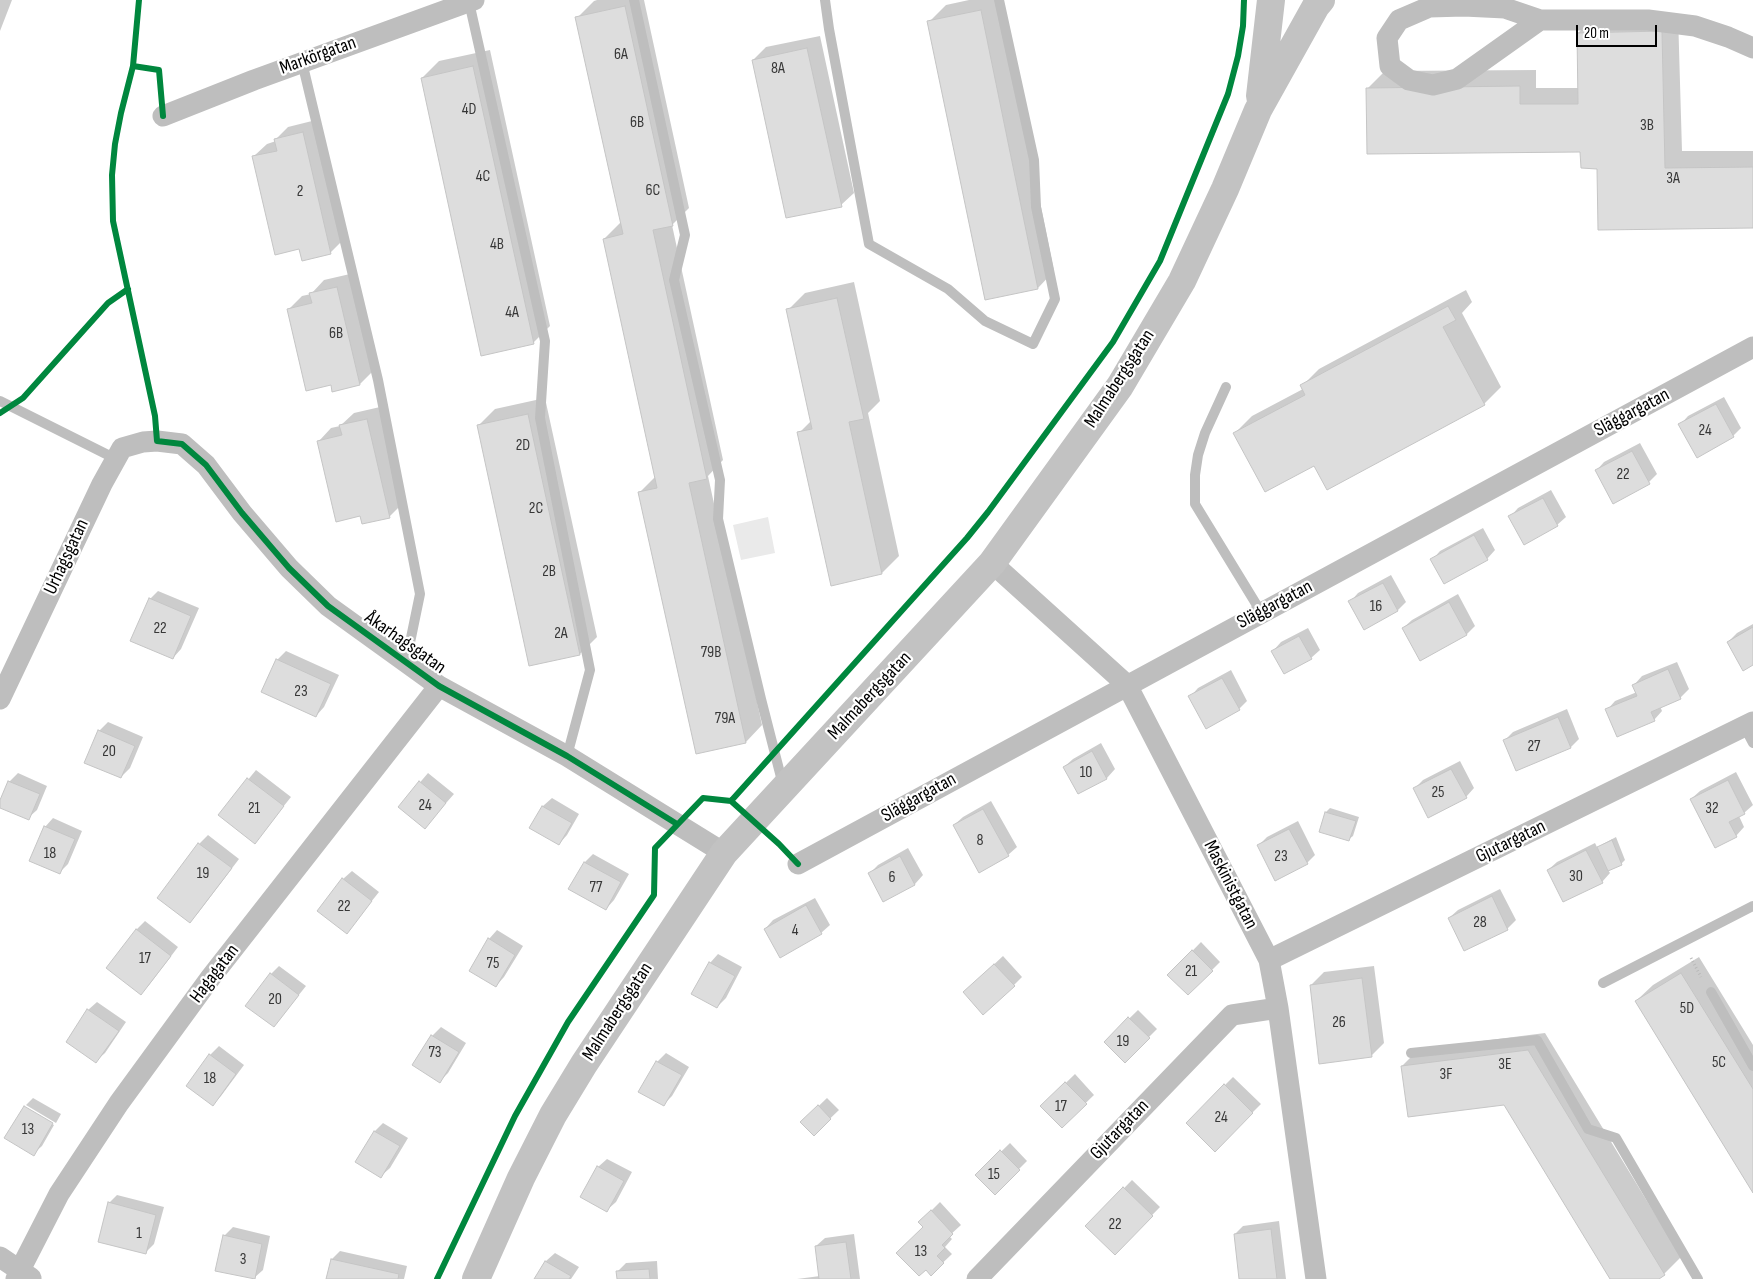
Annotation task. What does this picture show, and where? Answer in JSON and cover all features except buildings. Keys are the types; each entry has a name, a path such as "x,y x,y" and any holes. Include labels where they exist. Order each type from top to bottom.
{"main road":[{"name":"Malmabergsgatan","path":"1258,110 1271,0"},
{"name":"Malmabergsgatan","path":"476,1279 521,1178 552,1115 724,853 992,563 1125,378 1182,281 1225,189 1258,110 1321,0"}],"street":[{"name":"Markörgatan","path":"163,116 302,62 472,1"},
{"path":"1540,20 1456,79 1433,85 1409,80 1390,66 1387,38 1399,20 1429,7 1505,8 1540,20 1648,20 1695,26 1753,48"},
{"name":"Släggargatan","path":"798,864 1753,346"},
{"name":"Åkarhagsgatan","path":"157,441 182,444 206,464 242,513 289,568 328,606 440,686 567,756 724,853"},
{"name":"Urhagsgatan","path":"0,699 102,484 122,448 143,442 157,441"},
{"name":"Maskinistgatan","path":"992,563 1127,686 1269,960 1278,1008 1316,1279"},
{"name":"Hagagatan","path":"23,1276 59,1194 119,1103 211,977 440,686"},
{"name":"Gjutargatan","path":"1269,960 1750,730"},
{"name":"Gjutargatan","path":"977,1279 1232,1015 1278,1008"},
{"path":"0,1257 23,1276"}],"lane":[{"path":"634,0 685,235 674,280 720,480 718,519 760,700 784,788"},
{"path":"825,0 869,244 948,289 985,321 1033,344 1055,299 1036,206 1034,160 999,0"},
{"path":"472,1 545,341 540,418 590,670 567,756"},
{"path":"302,62 378,380 420,594 406,662"},
{"path":"1226,387 1205,433 1198,455 1195,475 1195,504 1261,612"},
{"path":"0,401 116,459"},
{"path":"1602,983 1753,906"},
{"path":"1710,992 1753,1066"},
{"path":"1411,1053 1537,1040 1588,1129 1616,1138 1698,1279"}],"path":[{"path":"1682,942 1710,992"}],"shaded area":[{"path":"768,517 775,553 741,560 733,525"}],"cycle path":[{"path":"139,0 133,66 115,144 112,175 113,221 155,416 157,441 182,444 206,465 242,513 289,568 328,606 439,686 567,756 677,824"},
{"path":"731,801 967,538 1113,342 1160,261 1228,94 1238,56 1243,26 1244,0"},
{"path":"133,66 159,70 163,116"},
{"path":"0,413 23,398 108,303 128,289"},
{"path":"437,1279 515,1116 568,1022 654,895 655,848 703,798 731,801 779,844 798,864"}]}
